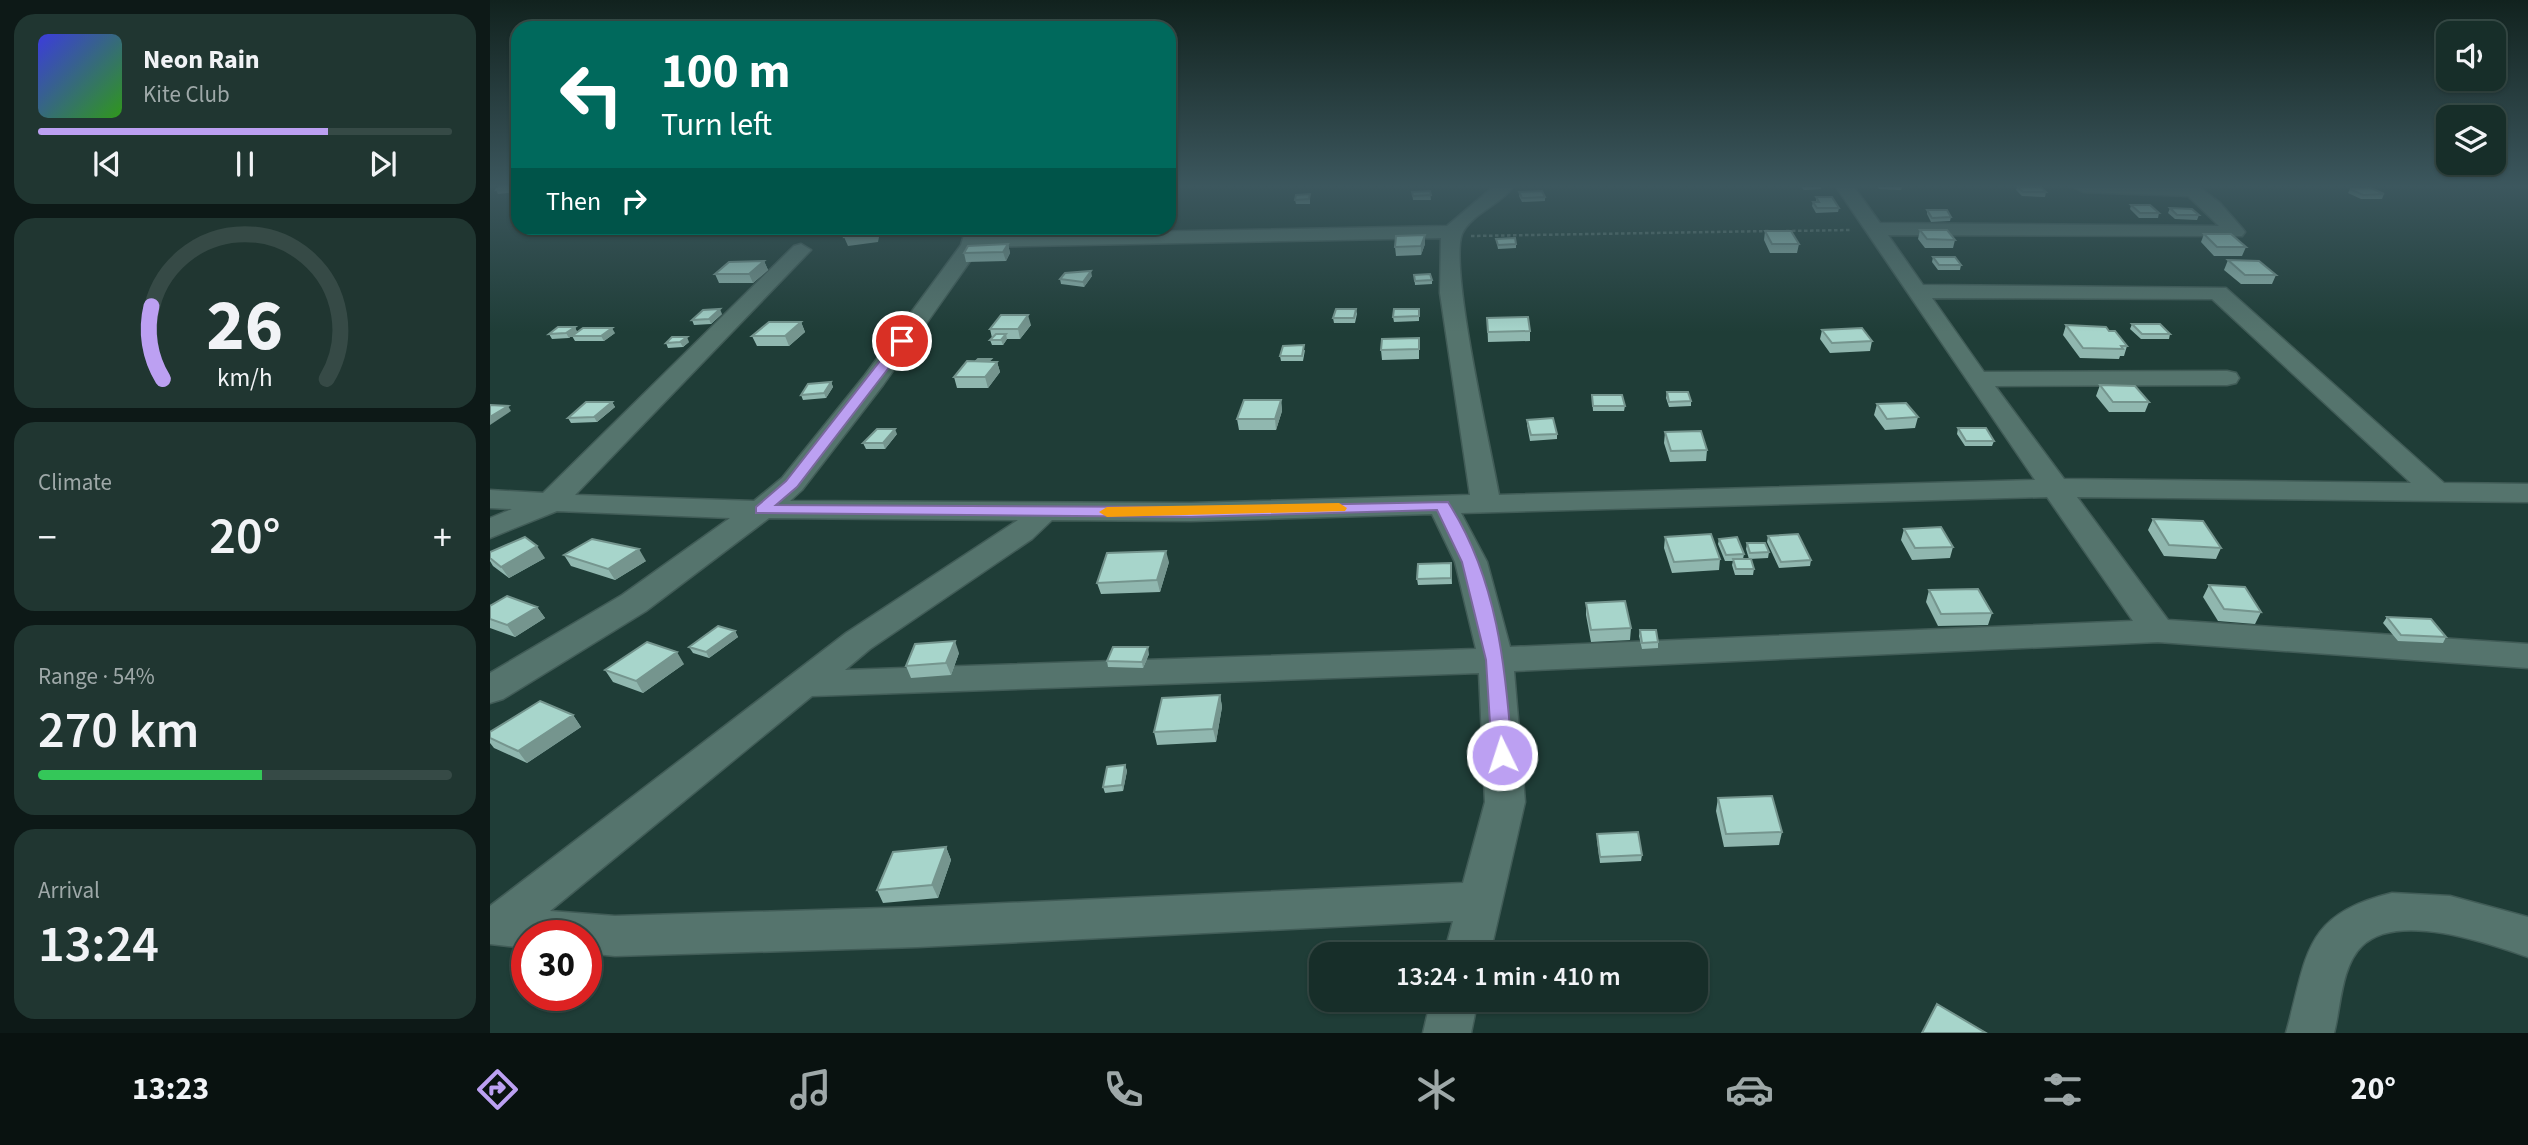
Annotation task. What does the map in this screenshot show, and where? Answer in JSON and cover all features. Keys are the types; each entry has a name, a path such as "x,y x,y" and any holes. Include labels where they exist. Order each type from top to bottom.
{"street":[{"path":"490,690 634,603 761,510 792,484 874,380 972,235"},
{"path":"1451,235 1451,293 1486,504"},
{"path":"1881,235 1977,379 2158,631"},
{"path":"490,529 549,503 801,250"},
{"path":"1918,291 2218,293 2437,492"},
{"path":"1977,379 2227,379"},
{"path":"490,499 761,510 1191,512 2057,488 2528,493"},
{"path":"1442,505 1471,562 1496,660 1505,802 1470,942"},
{"path":"494,925 858,640 1021,533 1045,511"},
{"path":"803,684 1496,660 2158,631 2528,656"},
{"path":"494,925 615,936 932,926 1480,901"},
{"path":"2310,1033 2331,953 2353,928 2370,919 2389,914 2433,912 2485,922 2528,937"},
{"path":"1447,1033 1452,1012"}],"building":[{"path":"1425,235 1421,246 1395,247 1396,236"},
{"path":"1767,235 1794,235 1799,244 1772,244"},
{"path":"1924,235 1951,235 1955,240 1927,239"},
{"path":"2205,235 2232,235 2246,247 2217,247"},
{"path":"1515,238 1516,244 1498,245 1496,239"},
{"path":"1008,244 1003,252 964,253 968,246"},
{"path":"1933,257 1955,257 1961,265 1939,265"},
{"path":"2228,260 2259,261 2276,275 2245,275"},
{"path":"764,261 749,274 715,274 729,262"},
{"path":"1091,271 1083,282 1060,279 1065,273"},
{"path":"1430,274 1432,280 1415,281 1414,275"},
{"path":"720,309 709,319 692,320 703,310"},
{"path":"1336,309 1356,309 1354,318 1333,318"},
{"path":"1394,309 1419,309 1419,316 1393,317"},
{"path":"1001,315 1028,315 1018,329 990,329"},
{"path":"1528,317 1530,331 1488,332 1487,318"},
{"path":"769,322 801,322 785,336 752,336"},
{"path":"2132,324 2160,324 2170,334 2142,334"},
{"path":"2066,325 2106,327 2109,331 2115,331 2127,346 2121,346 2123,349 2083,348"},
{"path":"558,327 575,327 566,333 549,334"},
{"path":"583,328 612,328 601,336 572,336"},
{"path":"1862,328 1872,341 1832,343 1822,330"},
{"path":"996,334 1006,334 1001,340 990,340"},
{"path":"672,337 687,337 680,342 666,343"},
{"path":"1419,338 1419,349 1381,350 1382,339"},
{"path":"1304,345 1302,356 1280,356 1283,346"},
{"path":"967,361 997,362 985,377 954,377"},
{"path":"831,382 824,393 801,395 808,384"},
{"path":"2100,385 2135,386 2149,402 2113,402"},
{"path":"1667,392 1688,392 1691,401 1669,402"},
{"path":"1592,395 1622,395 1625,406 1593,406"},
{"path":"1244,400 1281,400 1275,419 1237,419"},
{"path":"586,402 612,402 594,417 568,418"},
{"path":"1906,403 1918,417 1887,419 1877,404"},
{"path":"490,405 508,406 490,417"},
{"path":"1553,418 1557,434 1531,435 1527,420"},
{"path":"1958,428 1986,428 1994,441 1966,441"},
{"path":"877,429 895,429 883,443 863,443"},
{"path":"1701,431 1707,450 1671,451 1665,432"},
{"path":"2153,519 2203,521 2221,548 2169,545"},
{"path":"1941,527 1953,547 1915,548 1904,529"},
{"path":"1711,534 1720,559 1674,562 1665,537"},
{"path":"1798,534 1811,560 1781,562 1768,536"},
{"path":"525,537 537,546 501,567 490,558 490,552"},
{"path":"1737,537 1744,554 1726,555 1719,539"},
{"path":"592,539 639,549 608,569 564,555"},
{"path":"1747,543 1765,543 1769,552 1750,553"},
{"path":"1166,551 1157,580 1097,583 1107,553"},
{"path":"1733,559 1751,559 1754,569 1736,569"},
{"path":"1451,563 1451,578 1417,579 1418,564"},
{"path":"2209,585 2245,587 2261,612 2224,609"},
{"path":"1978,589 1992,613 1941,614 1929,590"},
{"path":"507,596 537,607 507,625 490,619 490,606"},
{"path":"1625,601 1631,628 1591,630 1586,603"},
{"path":"2387,617 2431,619 2446,637 2401,635"},
{"path":"718,626 735,631 706,652 689,647"},
{"path":"1640,630 1656,630 1658,642 1642,643"},
{"path":"955,641 946,663 906,666 915,644"},
{"path":"647,642 677,652 636,681 605,670"},
{"path":"1113,647 1148,647 1142,662 1107,661"},
{"path":"1220,695 1213,729 1154,732 1162,698"},
{"path":"540,701 573,715 518,751 490,738 490,732"},
{"path":"1125,765 1122,785 1103,787 1107,767"},
{"path":"1772,796 1782,832 1726,834 1718,798"},
{"path":"1638,832 1642,855 1600,857 1597,834"},
{"path":"946,847 932,885 877,890 893,852"},
{"path":"1937,1004 1986,1033 1922,1033"}],"slow traffic":[{"path":"1107,512 1339,508"}],"route":[{"path":"902,341 792,484 761,510 1191,512 1442,505 1471,562 1496,660 1502,755"}]}
